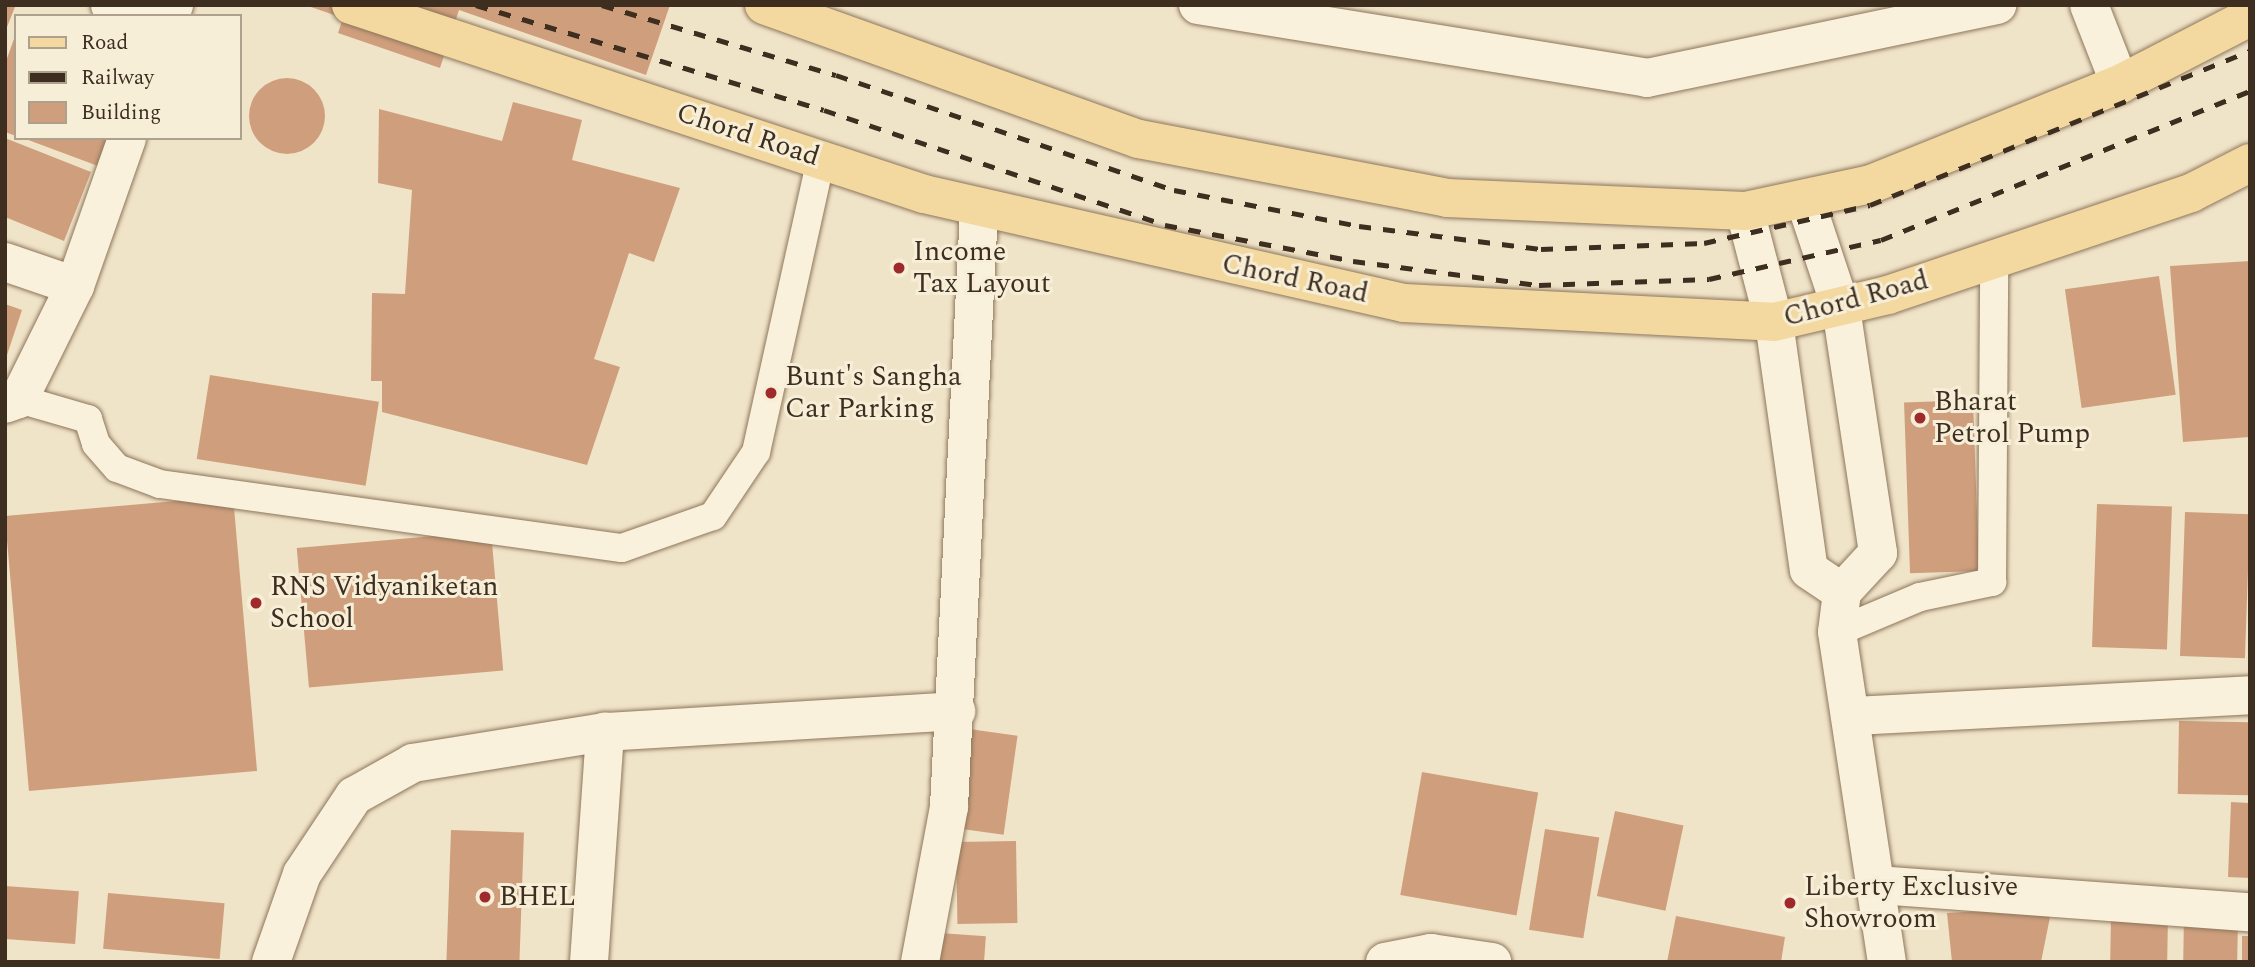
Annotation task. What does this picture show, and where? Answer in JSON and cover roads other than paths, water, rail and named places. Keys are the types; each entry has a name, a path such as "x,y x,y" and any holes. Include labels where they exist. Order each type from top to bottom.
{"main road":[{"name":"Chord Road","path":"351,5 979,210 1404,303 1774,322 1841,308 1994,259 2191,193 2250,163"},
{"path":"764,5 1139,139 1447,198 1745,211 1871,184 2120,84 2250,17"}],"street":[{"path":"110,5 132,14"},
{"path":"1198,5 1647,78 1997,5"},
{"path":"2089,5 2120,84"},
{"path":"12,402 75,286 126,140"},
{"path":"1805,200 1841,308 1878,553 1842,592 1837,632 1854,716 1887,962"},
{"path":"920,962 949,807 956,711 979,210"},
{"path":"1745,211 1774,322 1809,570 1842,592"},
{"path":"5,262 75,286"},
{"path":"1854,716 2250,695"},
{"path":"271,962 302,874 354,796 413,763 606,732 956,711"},
{"path":"589,962 606,732"},
{"path":"1878,885 2250,912"},
{"path":"1385,962 1431,953 1492,962"}],"lane":[{"path":"12,402 88,419 96,444 117,468 160,484 622,548 713,516 756,452 821,159"},
{"path":"1837,632 1920,597 1992,582 1994,259"}],"railway":[{"path":"476,5 824,110 1165,225 1353,261 1539,285 1709,279 1881,240 2250,91"},
{"path":"602,5 836,75 1174,190 1359,226 1541,249 1704,243 1870,205 2250,51"}],"place":[{"name":"Income Tax Layout","path":"899,268"},
{"name":"Bunt's Sangha Car Parking","path":"771,393"},
{"name":"Bharat Petrol Pump","path":"1920,418"},
{"name":"RNS Vidyaniketan School","path":"256,603"},
{"name":"BHEL","path":"485,897"},
{"name":"Liberty Exclusive Showroom","path":"1790,903"}]}
